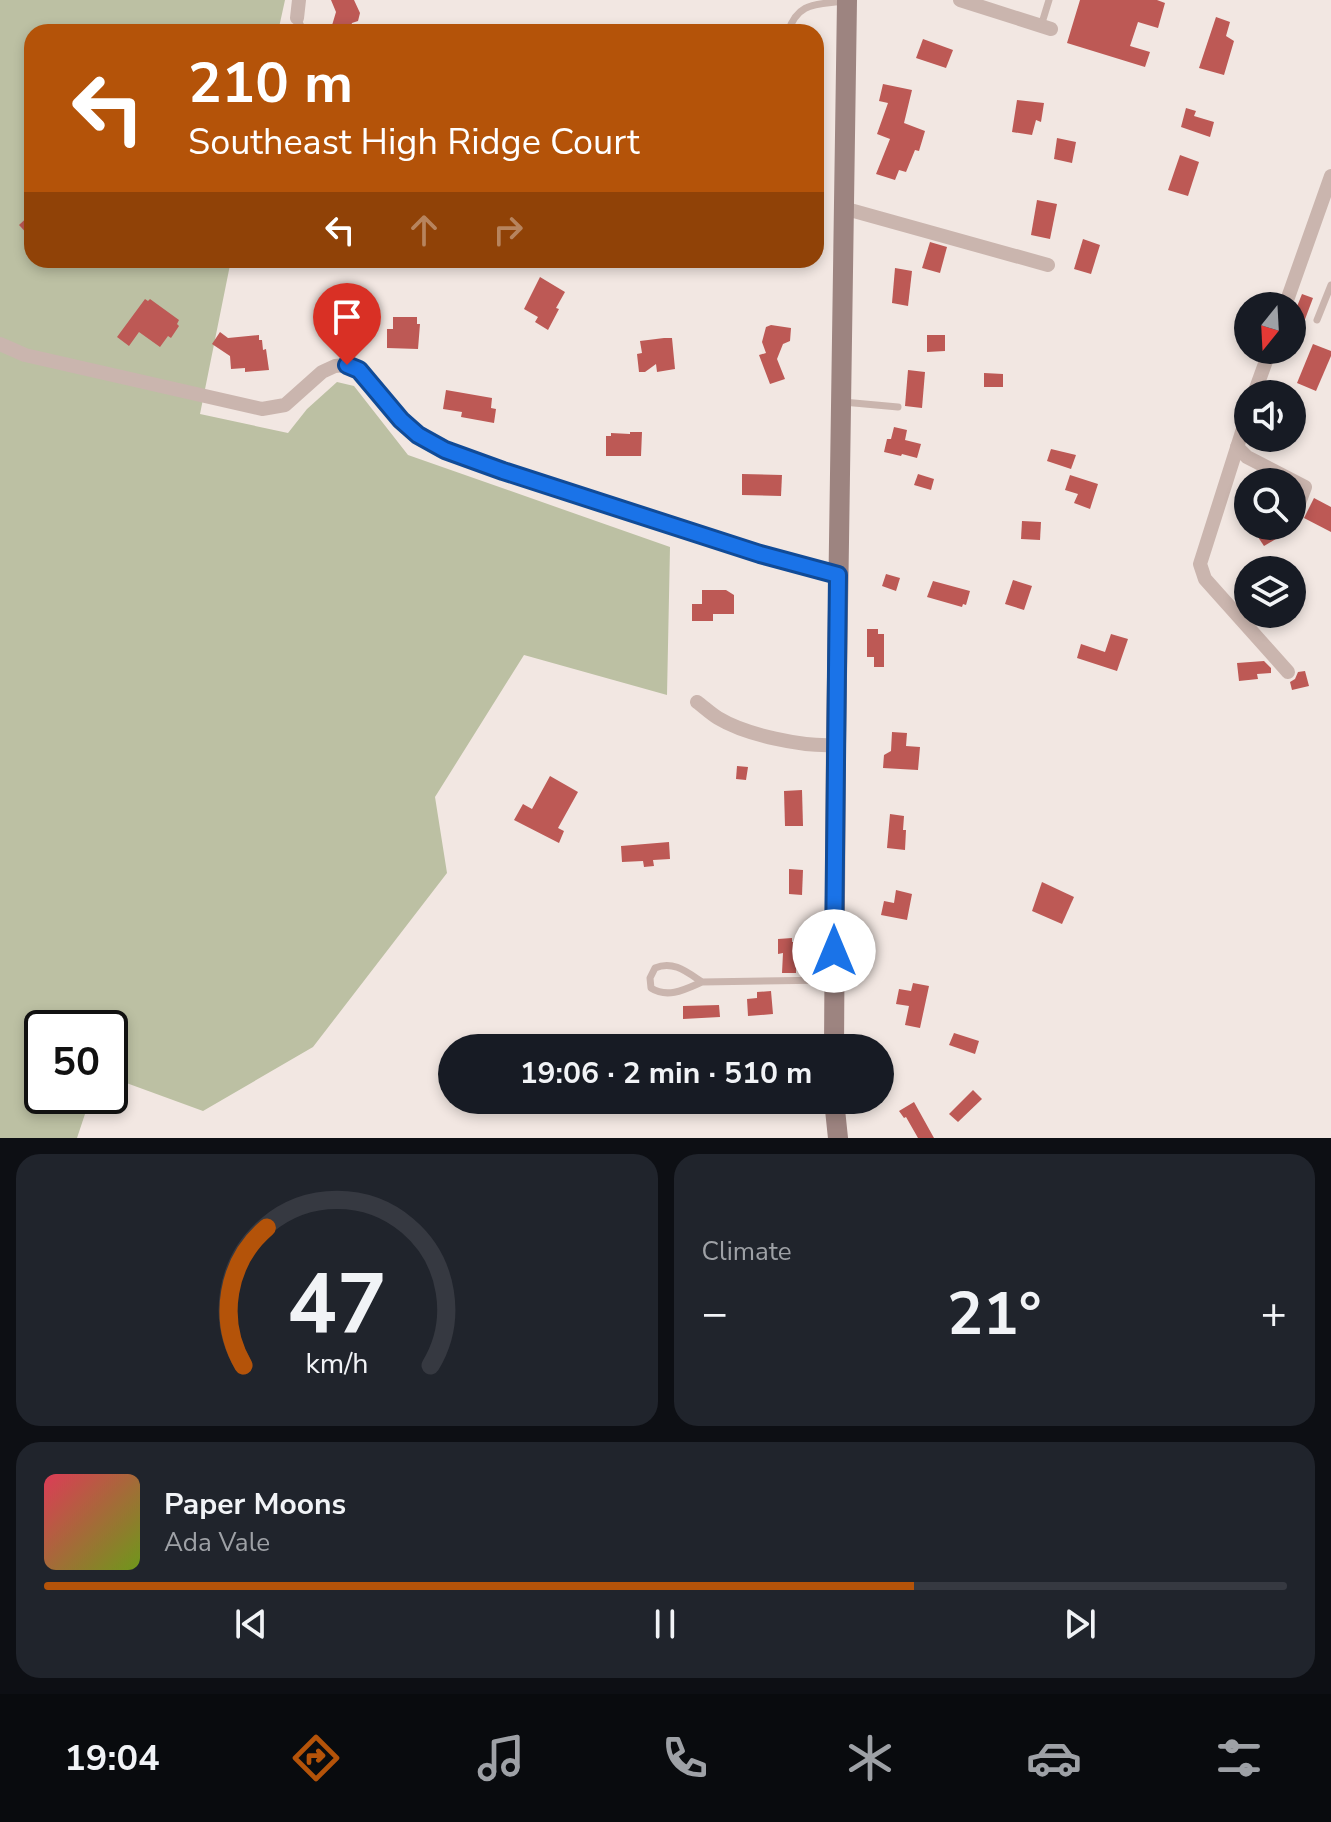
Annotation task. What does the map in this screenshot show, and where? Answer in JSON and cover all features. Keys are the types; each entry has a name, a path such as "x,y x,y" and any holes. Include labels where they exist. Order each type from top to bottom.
{"main road":[{"path":"834,1034 847,0"},
{"path":"835,1114 838,1138"}],"street":[{"path":"297,18 299,0"},
{"path":"960,0 1046,28"},
{"path":"1290,292 1331,176"},
{"path":"843,208 1048,265"},
{"path":"0,344 25,355 262,409 285,405 322,372 347,365 359,370 401,420 418,435 445,450 760,554 838,575"},
{"path":"1235,452 1200,564 1205,579 1288,672"},
{"path":"1242,452 1268,468"},
{"path":"697,702 719,719 755,733 799,743 836,745"}],"lane":[{"path":"790,24 799,11 812,4 847,0"},
{"path":"1046,28 1049,0"},
{"path":"297,18 300,24"},
{"path":"1317,320 1331,285"},
{"path":"841,402 898,407"},
{"path":"702,982 679,967 663,964 655,968 650,978 651,988 657,993 668,994 702,982 834,980"}],"green space":[{"path":"0,0 285,0 280,24 24,24 24,268 229,268 200,414 288,433 307,409 337,382 354,386 408,455 670,547 667,695 524,655 435,797 447,873 313,1047 203,1111 128,1084 128,1010 24,1010 24,1114 85,1114 77,1138 0,1138"}],"building":[{"path":"331,0 354,0 360,13 358,21 352,24 332,24 336,12"},
{"path":"1080,0 1157,0 1165,3 1158,28 1138,22 1130,46 1150,52 1145,67 1067,43"},
{"path":"1216,17 1230,22 1226,36 1234,41 1224,75 1199,68"},
{"path":"923,39 953,50 946,68 916,58"},
{"path":"883,84 912,90 904,123 925,131 919,151 915,150 906,172 899,170 895,180 876,174 890,139 877,134 888,103 879,101"},
{"path":"1017,100 1044,103 1041,122 1036,120 1032,135 1012,132"},
{"path":"1186,108 1196,111 1194,116 1214,122 1210,137 1181,127"},
{"path":"1057,138 1076,142 1072,163 1054,159"},
{"path":"1180,155 1199,162 1188,196 1168,190"},
{"path":"1037,200 1057,204 1050,239 1031,235"},
{"path":"1083,239 1100,245 1091,274 1074,269"},
{"path":"930,242 947,247 940,273 922,268"},
{"path":"895,268 912,271 908,306 892,303"},
{"path":"540,277 565,292 548,330 535,322 538,317 524,309"},
{"path":"1306,295 1313,298 1306,317"},
{"path":"145,299 150,299 179,320 179,326 171,338 168,336 160,347 139,332 129,346 117,337"},
{"path":"393,317 417,317 417,324 420,324 418,349 387,348 387,329 393,329"},
{"path":"766,327 791,328 790,341 783,344 777,359 785,379 770,384 759,355 766,353 762,342"},
{"path":"220,332 228,338 259,335 263,350 266,349 269,370 245,372 245,368 231,369 230,356 212,344"},
{"path":"927,335 945,335 945,351 927,352"},
{"path":"672,338 675,369 657,372 656,364 645,372 639,372 637,354 642,353 640,341"},
{"path":"1313,344 1331,351 1316,391 1306,387 1306,380 1298,380"},
{"path":"908,370 925,372 922,408 905,406"},
{"path":"984,373 1003,374 1003,387 984,387"},
{"path":"446,390 492,398 491,408 496,409 494,423 461,417 462,412 443,409"},
{"path":"894,427 907,430 905,440 921,444 917,458 884,452"},
{"path":"642,432 641,456 606,456 606,436"},
{"path":"1051,449 1076,455 1071,469 1047,461"},
{"path":"742,474 782,475 781,496 742,495"},
{"path":"918,474 934,479 931,490 914,485"},
{"path":"1070,475 1098,484 1090,509 1074,503 1078,494 1065,490"},
{"path":"1314,498 1331,507 1331,532 1306,519"},
{"path":"1022,521 1041,522 1040,540 1021,539"},
{"path":"1260,540 1274,540 1264,546"},
{"path":"886,574 900,578 896,591 882,586"},
{"path":"1013,580 1032,586 1024,610 1005,604"},
{"path":"933,581 970,591 966,605 962,607 927,597"},
{"path":"702,590 726,590 734,595 734,614 713,614 713,621 692,621 692,604 702,604"},
{"path":"867,629 878,629 878,634 884,634 884,667 874,667 874,657 867,657"},
{"path":"1111,634 1128,639 1117,671 1077,658 1081,644 1105,652"},
{"path":"1264,661 1271,668 1271,673 1257,674 1258,679 1239,681 1237,663"},
{"path":"1305,671 1309,686 1292,690 1290,682 1298,672"},
{"path":"892,732 907,733 906,746 920,747 918,770 883,768 884,755 891,751"},
{"path":"737,766 748,767 746,780 736,779"},
{"path":"550,776 578,792 558,828 564,831 559,843 514,820 523,804 532,809"},
{"path":"802,790 803,826 785,826 784,791"},
{"path":"890,814 904,816 905,850 887,848"},
{"path":"669,842 670,859 653,860 654,866 644,867 643,861 622,862 621,846"},
{"path":"789,869 803,870 802,895 789,894"},
{"path":"1042,882 1074,897 1062,924 1032,911"},
{"path":"896,890 912,894 907,920 881,915 884,901 894,903"},
{"path":"792,938 792,942 801,942 802,967 796,967 796,973 782,973 783,953 778,954 778,939"},
{"path":"913,983 929,986 920,1028 905,1025 909,1006 896,1004 899,989 911,991"},
{"path":"771,991 773,1014 748,1016 747,999 757,998 757,992"},
{"path":"719,1005 720,1017 683,1019 683,1006"},
{"path":"954,1033 979,1041 975,1054 949,1045"},
{"path":"973,1090 982,1099 958,1122 949,1114"},
{"path":"914,1102 934,1138 918,1138 899,1111"}],"route":[{"path":"347,365 359,370 401,420 418,435 445,450 760,554 838,575 834,951"}]}
